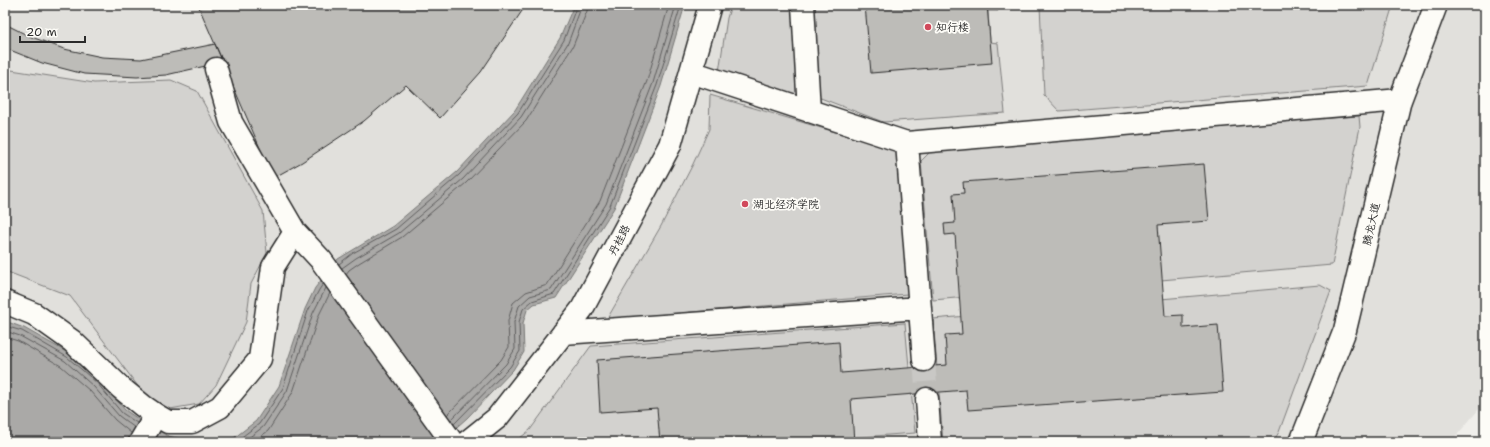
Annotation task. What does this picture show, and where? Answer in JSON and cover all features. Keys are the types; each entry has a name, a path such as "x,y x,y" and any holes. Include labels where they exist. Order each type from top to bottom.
{"street":[{"name":"丹桂路","path":"456,441 497,418 582,309 670,145 710,5"},
{"path":"802,5 809,110"},
{"name":"腾龙大道","path":"1301,442 1346,330 1400,100 1436,5"},
{"path":"216,69 231,122 295,232 321,260 456,441"},
{"path":"691,72 907,142 1400,100"},
{"path":"907,142 924,360"},
{"path":"5,302 34,314 72,341 121,388 143,406 154,418 168,422 192,422 220,407 260,359 272,267 295,232"},
{"path":"563,333 920,308"},
{"path":"927,399 930,442"},
{"path":"140,442 154,418"}],"shaded area":[{"name":"湖北经济学院","path":"5,5 1485,5 1485,402 1451,442 5,442"},
{"path":"731,5 793,5 798,99 719,72 727,18"},
{"path":"812,5 997,5 998,11 988,11 990,42 998,43 1005,113 883,122 818,97"},
{"path":"1040,5 1393,5 1368,86 1059,111 1044,95"},
{"path":"5,69 94,83 171,80 197,91 263,211 267,253 251,284 246,322 216,385 199,404 170,409 143,393 70,296 5,271"},
{"path":"710,95 896,150 908,294 607,319 661,226 693,164 709,129"},
{"path":"1359,116 1360,127 1332,265 933,300 921,161 931,151 945,147"},
{"path":"1320,285 1331,291 1279,432 1273,442 943,442 933,319"},
{"path":"905,323 915,433 794,442 515,442 530,430 591,346"}],"water":[{"path":"574,5 685,5 661,86 614,208 556,298 534,304 527,310 523,323 524,352 513,370 467,418 440,442 222,442 230,441 256,421 279,386 305,309 315,288 338,259 393,226 457,172 515,110 560,38"},
{"path":"5,321 24,328 70,354 100,380 125,410 141,421 168,436 194,442 5,442"}],"building":[{"path":"198,5 526,5 481,72 440,118 406,85 364,121 302,162 273,178"},
{"name":"知行楼","path":"865,5 987,5 992,63 871,73"},
{"path":"5,24 29,36 64,49 102,57 141,59 215,44 223,62 166,75 137,77 84,74 42,63 5,48"},
{"path":"1204,164 1209,221 1158,225 1165,316 1183,315 1183,328 1218,325 1223,392 968,410 966,390 851,399 854,442 660,442 657,408 600,412 597,360 839,342 841,373 947,365 945,335 962,334 955,234 945,235 944,224 955,223 953,194 964,193 963,182"}],"tunnel":[{"path":"924,360 927,399"}],"place":[{"name":"知行楼","path":"928,27"},
{"name":"湖北经济学院","path":"745,204"}]}
